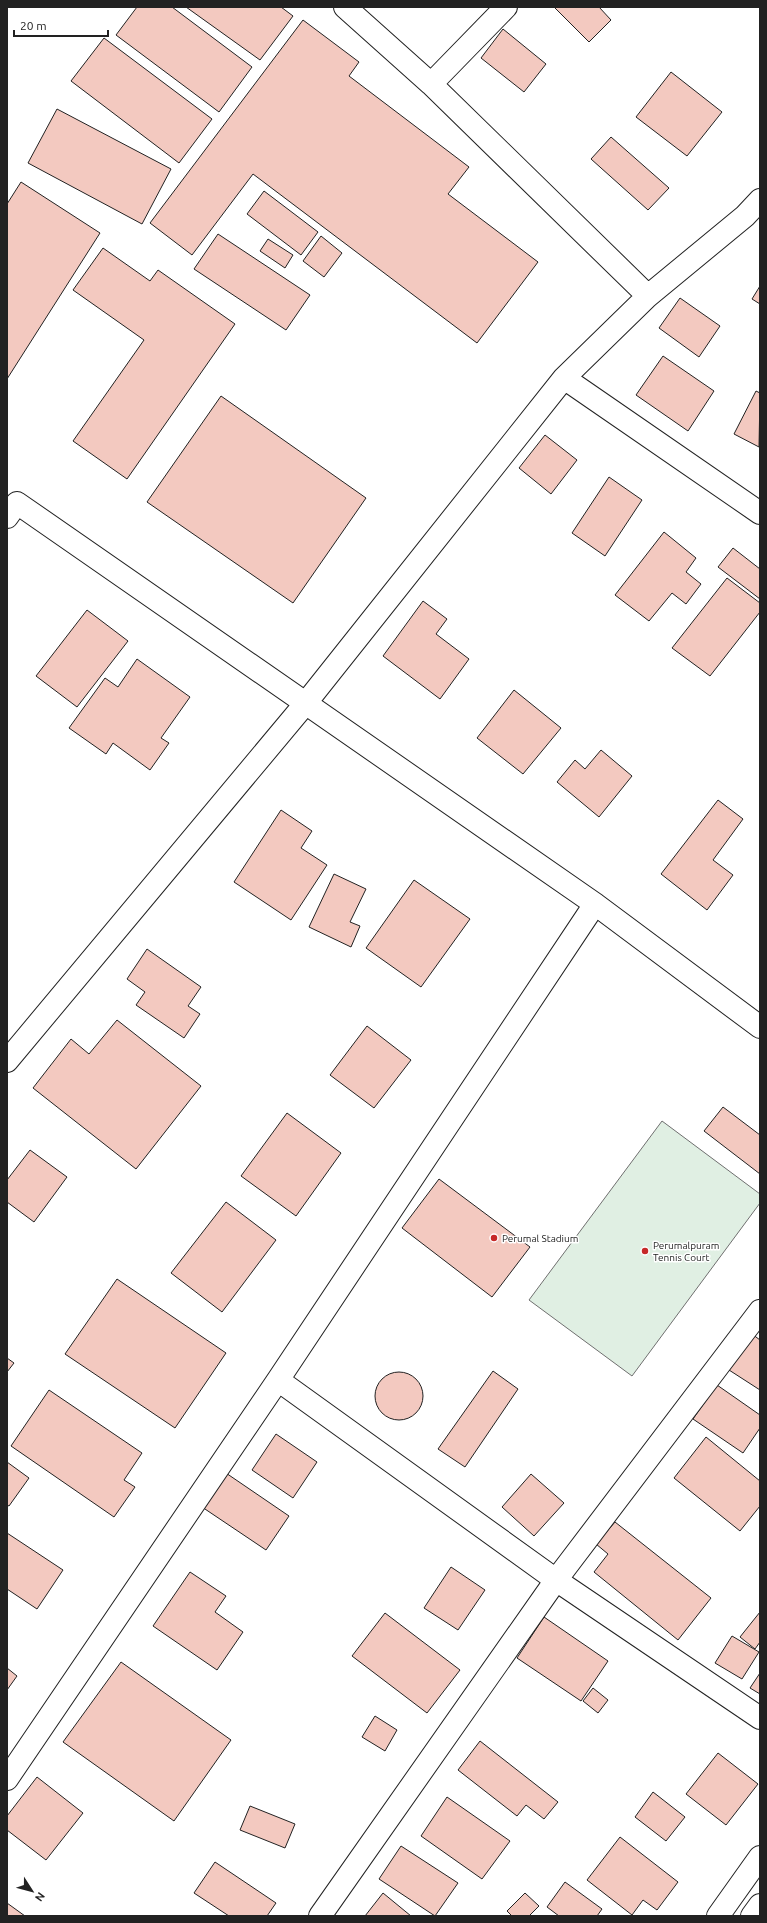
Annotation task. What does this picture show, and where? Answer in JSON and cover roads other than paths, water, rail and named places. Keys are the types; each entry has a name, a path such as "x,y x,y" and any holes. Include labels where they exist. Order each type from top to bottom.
{"street":[{"path":"345,7 431,84 648,296"},
{"path":"431,84 506,7"},
{"path":"7,1061 305,704 564,378 648,296 745,216 760,200"},
{"path":"564,378 760,513"},
{"path":"10,506 305,704 595,904 760,1027"},
{"path":"7,1779 278,1380 595,904"},
{"path":"320,1916 556,1580 760,1311"},
{"path":"278,1380 556,1580 760,1718"},
{"path":"718,1916 760,1857"},
{"path":"752,1916 760,1905"}],"place":[{"name":"Perumal Stadium","path":"494,1238"},
{"name":"Perumalpuram Tennis Court","path":"645,1251"}]}
